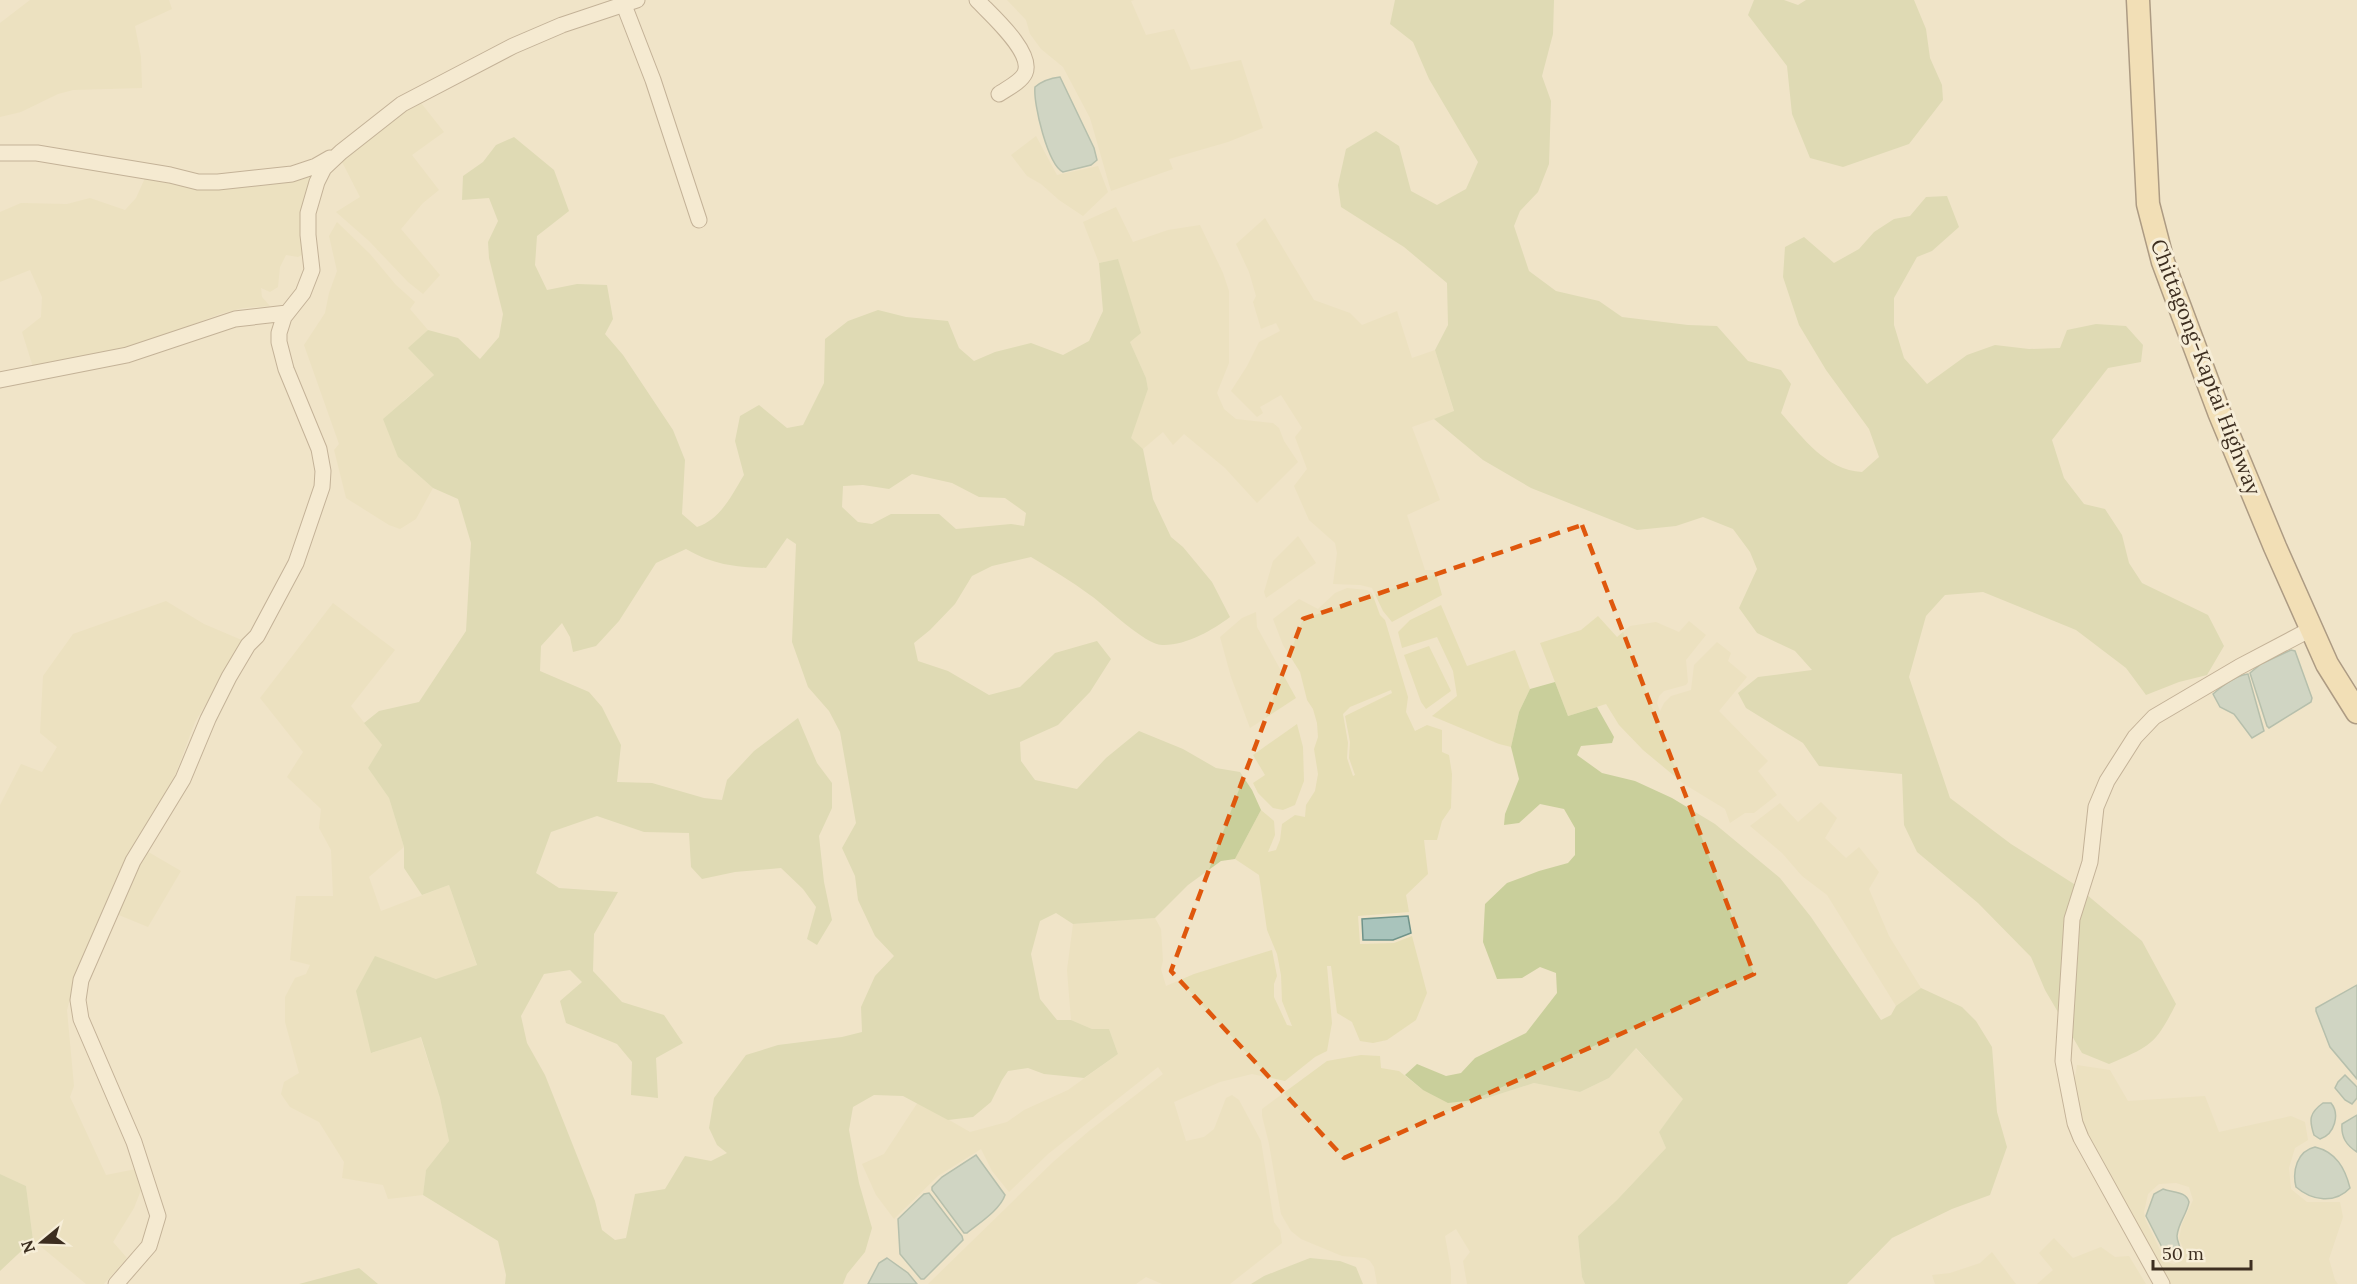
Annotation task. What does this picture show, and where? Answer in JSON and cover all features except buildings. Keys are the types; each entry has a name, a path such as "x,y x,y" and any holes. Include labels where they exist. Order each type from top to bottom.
{"main road":[{"name":"Chittagong-Kaptai Highway","path":"2138,0 2148,204 2163,262 2219,412 2311,629 2327,664 2357,712"}],"street":[{"path":"977,0 1019,47 1026,66 1025,74 999,94"},
{"path":"116,1284 150,1246 158,1216 134,1142 81,1019 78,1000 81,980 133,861 183,779 208,719 229,677 248,645 257,636 296,563 319,495 324,471 321,455 294,392 279,342 280,326 303,293 312,270 307,225 311,202 324,168 402,104 513,46 562,25 628,2 699,220"},
{"path":"0,153 37,153 170,175 198,182 292,174 338,155"},
{"path":"0,380 127,355 235,318 287,313"},
{"path":"2162,1284 2080,1138 2063,1061 2072,919 2090,862 2096,807 2122,755 2135,736 2154,717 2239,667 2311,629"}],"highlighted area":[{"path":"1582,525 1754,974 1344,1158 1171,971 1303,619"}],"shaded area":[{"path":"30,0 169,0 172,9 135,26 141,57 142,88 73,90 58,94 21,112 0,117 0,23"},
{"path":"1007,0 1134,0 1131,1 1146,35 1174,29 1191,70 1241,60 1263,128 1228,142 1169,159 1173,169 1111,191 1090,118 1063,67 1041,49 1030,34 1026,20"},
{"path":"421,103 444,132 412,155 439,190 423,203 401,229 440,275 423,294 336,212 360,197 340,158 391,119"},
{"path":"1036,136 1057,175 1098,166 1108,192 1083,216 1027,176 1011,155"},
{"path":"314,172 304,254 298,257 286,255 280,267 278,287 270,292 261,288 262,297 270,306 243,308 220,314 101,355 33,367 22,332 41,317 42,297 30,270 0,282 0,212 21,203 67,204 90,198 125,210 136,198 145,178"},
{"path":"1116,207 1133,242 1168,230 1200,225 1223,273 1229,291 1229,363 1217,393 1224,409 1236,419 1273,423 1279,428 1284,441 1298,462 1257,503 1225,468 1184,434 1173,445 1163,432 1143,449 1130,438 1148,389 1146,378 1130,342 1118,259 1099,263 1083,222"},
{"path":"1265,218 1314,300 1350,313 1362,325 1397,311 1412,358 1435,350 1454,412 1412,427 1440,500 1407,515 1425,570 1435,570 1442,595 1392,622 1383,611 1372,588 1333,584 1337,553 1335,543 1309,520 1294,486 1307,469 1295,437 1302,428 1281,395 1260,407 1263,413 1257,417 1231,391 1259,342 1280,331 1276,323 1261,329 1253,302 1256,296 1249,272 1236,244"},
{"path":"337,222 415,302 410,309 428,330 409,348 434,375 403,401 398,457 433,488 416,519 400,529 389,525 346,498 334,450 339,444 304,345 325,313 337,271 329,236"},
{"path":"1298,536 1316,563 1266,598 1264,592 1273,561"},
{"path":"1347,588 1367,590 1372,593 1380,615 1385,620 1408,697 1406,712 1415,731 1427,725 1442,730 1442,752 1449,755 1452,774 1451,808 1442,821 1437,840 1424,840 1428,874 1406,895 1409,912 1358,916 1360,944 1394,943 1412,936 1427,993 1416,1020 1387,1040 1373,1043 1360,1041 1352,1022 1337,1013 1331,966 1327,966 1332,1023 1327,1051 1315,1057 1285,1081 1252,1074 1220,1082 1174,1102 1186,1141 1204,1137 1214,1129 1226,1098 1232,1095 1239,1100 1261,1141 1274,1222 1280,1230 1282,1243 1230,1284 1162,1284 1146,1277 1136,1284 928,1284 1053,1162 1163,1074 1158,1067 1048,1154 1009,1192 992,1171 981,1149 938,1176 894,1219 876,1195 862,1164 884,1154 918,1102 970,1132 1007,1122 1024,1110 1068,1090 1118,1054 1109,1029 1092,1029 1071,1020 1067,970 1073,924 1155,918 1161,929 1163,961 1161,969 1166,986 1194,974 1272,950 1277,976 1274,984 1274,997 1287,1025 1292,1026 1282,1001 1281,975 1277,954 1267,930 1259,875 1235,859 1261,810 1274,821 1275,835 1268,852 1276,850 1282,824 1295,815 1305,817 1306,805 1315,791 1318,774 1314,749 1318,737 1317,723 1313,709 1307,700 1300,672 1283,645 1273,619 1299,599 1318,609 1335,593","holes":["1391,690 1392,693 1345,716 1350,742 1349,758 1355,775 1353,776 1347,758 1348,743 1343,714 1350,707"]},
{"path":"166,601 204,624 244,641 195,722 170,789 120,870 78,970 67,1010 74,1086 70,1097 106,1175 136,1169 141,1190 134,1208 113,1242 127,1258 104,1284 86,1284 33,1240 26,1186 0,1174 0,805 21,764 42,772 57,747 40,733 43,676 73,634"},
{"path":"333,603 395,650 351,706 382,745 368,768 389,798 404,847 369,877 381,911 449,885 477,966 437,979 411,971 372,1053 420,1036 440,1098 449,1141 426,1170 423,1195 388,1199 383,1185 342,1178 344,1162 319,1122 290,1107 281,1094 284,1082 299,1073 285,1022 285,997 295,978 306,974 310,965 290,960 296,896 333,896 331,850 319,828 321,809 287,777 303,752 260,698"},
{"path":"1441,605 1467,666 1515,650 1530,689 1519,712 1511,747 1432,716 1457,696 1453,671 1437,637 1402,648 1398,632 1410,620"},
{"path":"1256,612 1257,627 1296,698 1250,728 1231,677 1220,637 1242,618"},
{"path":"1598,616 1617,637 1630,626 1656,622 1679,632 1689,621 1706,635 1686,660 1688,682 1686,685 1664,691 1659,696 1657,703 1660,711 1671,696 1691,690 1694,665 1717,642 1731,653 1728,661 1747,677 1719,711 1768,761 1758,771 1777,795 1754,813 1745,813 1730,823 1725,809 1684,784 1643,750 1619,725 1606,704 1568,716 1540,643 1581,630"},
{"path":"1429,646 1451,691 1426,709 1421,702 1404,655"},
{"path":"1297,724 1303,747 1304,781 1295,805 1283,810 1273,808 1258,793 1253,783 1265,775 1253,755"},
{"path":"1821,802 1837,818 1825,838 1846,858 1859,847 1879,872 1869,889 1889,936 1921,988 1896,1006 1827,895 1802,876 1782,853 1750,826 1780,803 1798,822"},
{"path":"145,850 181,871 148,927 114,913"},
{"path":"1635,1048 1684,1099 1659,1132 1666,1148 1617,1200 1578,1236 1582,1277 1585,1284 1467,1284 1463,1261 1470,1252 1456,1229 1445,1236 1451,1284 1377,1284 1374,1267 1370,1261 1365,1258 1342,1256 1301,1239 1291,1231 1281,1214 1262,1109 1327,1061 1361,1055 1380,1056 1381,1068 1399,1071 1423,1090 1484,1099 1534,1083 1580,1092 1609,1078"},
{"path":"2077,1065 2110,1070 2128,1101 2205,1096 2219,1132 2291,1116 2305,1122 2308,1140 2295,1148 2289,1168 2291,1189 2307,1202 2340,1202 2343,1217 2329,1259 2338,1284 2167,1284 2089,1143 2074,1082","holes":["2176,1183 2189,1187 2193,1200 2182,1224 2179,1239 2184,1250 2184,1258 2174,1264 2166,1262 2145,1219 2144,1212 2148,1194 2159,1184"]},
{"path":"2054,1238 2073,1258 2101,1247 2115,1257 2129,1256 2146,1284 2037,1284 2053,1270 2039,1253"},
{"path":"1992,1252 2016,1284 1935,1284 1932,1275 1950,1273 1980,1263"}],"green space":[{"path":"1395,0 1554,0 1553,34 1542,76 1551,101 1549,164 1538,192 1520,211 1514,226 1529,271 1556,291 1599,301 1622,317 1717,326 1748,361 1781,370 1791,384 1781,413 1816,451 1837,465 1862,472 1879,457 1869,429 1826,370 1799,325 1783,277 1785,247 1804,237 1834,263 1859,249 1874,232 1894,219 1910,216 1926,197 1947,196 1959,227 1932,251 1917,257 1894,298 1894,325 1904,358 1927,384 1967,355 1995,345 2029,349 2060,348 2067,330 2096,324 2126,326 2143,345 2141,362 2108,368 2052,440 2064,478 2084,504 2105,509 2122,535 2129,563 2142,583 2208,615 2224,646 2207,675 2179,682 2146,695 2126,668 2076,630 1983,592 1945,595 1926,616 1909,677 1950,798 2011,844 2074,884 2142,941 2176,1004 2163,1028 2150,1043 2109,1064 2082,1053 2045,990 2031,957 1978,903 1917,852 1904,825 1902,774 1819,766 1803,743 1746,708 1738,693 1758,677 1812,670 1795,651 1757,633 1739,608 1757,569 1750,552 1733,529 1703,517 1676,526 1637,530 1531,488 1483,460 1434,419 1454,411 1435,350 1448,325 1447,283 1404,247 1341,207 1338,185 1346,149 1376,131 1399,146 1411,191 1437,205 1466,189 1478,162 1429,79 1413,42 1390,24"},
{"path":"1754,0 1784,0 1798,5 1806,0 1914,0 1926,29 1930,58 1942,85 1943,100 1909,144 1843,167 1810,158 1792,114 1787,66 1748,15"},
{"path":"514,137 554,170 569,211 537,236 535,265 547,290 577,284 607,285 613,319 605,334 623,355 673,430 685,460 682,514 697,527 719,513 744,475 735,441 740,416 759,405 787,428 803,425 824,383 825,339 848,321 878,310 906,317 948,321 959,348 974,361 995,352 1031,343 1063,355 1089,341 1103,311 1099,263 1118,259 1141,333 1130,342 1146,378 1148,389 1131,438 1143,449 1153,499 1171,537 1183,547 1212,582 1230,617 1207,632 1189,640 1171,645 1155,643 1136,632 1083,590 1031,557 992,566 972,576 955,604 914,643 918,661 948,671 989,695 1020,687 1055,653 1097,641 1111,659 1090,692 1058,725 1020,742 1021,761 1035,780 1077,789 1106,758 1139,731 1183,749 1216,768 1240,772 1261,810 1235,859 1221,861 1188,885 1155,918 1073,924 1056,913 1040,921 1031,954 1040,999 1057,1020 1071,1020 1092,1029 1109,1029 1118,1054 1084,1078 1044,1074 1028,1068 1008,1071 991,1102 973,1117 948,1120 903,1096 874,1095 853,1107 849,1130 859,1183 872,1228 865,1252 847,1274 843,1284 505,1284 506,1275 498,1241 423,1195 426,1170 449,1141 440,1098 421,1037 371,1053 356,991 375,956 436,979 477,965 449,885 422,895 404,868 404,847 389,798 368,768 382,745 364,723 379,711 419,702 466,631 471,543 458,499 433,488 398,457 383,419 434,375 408,348 428,330 458,338 480,359 499,337 503,314 489,258 488,242 498,221 489,198 462,200 463,176 483,162 496,145","holes":["912,474 952,483 979,497 1005,498 1026,513 1024,526 1011,524 956,529 939,514 891,514 872,524 858,522 842,507 843,486 863,485 889,489","787,538 796,544 792,642 808,687 829,711 840,732 856,823 842,848 855,876 858,900 875,936 894,956 875,976 861,1007 862,1032 842,1037 778,1045 746,1055 714,1098 709,1128 717,1145 727,1153 711,1161 685,1156 665,1189 635,1194 626,1238 615,1240 602,1230 595,1201 545,1075 527,1043 521,1016 544,974 570,970 582,982 560,1001 566,1023 617,1044 632,1062 631,1095 658,1098 656,1058 683,1043 664,1015 622,1002 593,971 594,934 618,892 559,888 536,873 551,832 597,816 644,832 689,833 691,867 702,879 735,872 781,868 803,889 816,907 807,939 817,945 832,920 824,882 819,836 832,808 832,783 817,763 798,718 754,751 727,780 722,800 704,798 652,783 617,782 621,745 602,707 589,692 540,671 541,646 562,623 570,637 573,652 596,646 619,621 656,563 686,549 706,559 724,564 766,568"]},
{"path":"1555,682 1568,716 1597,707 1614,737 1612,743 1581,746 1577,755 1602,773 1635,781 1672,798 1715,824 1780,878 1811,917 1881,1020 1891,1015 1896,1006 1921,988 1962,1007 1976,1021 1992,1047 1997,1112 2007,1147 1990,1195 1952,1209 1892,1238 1847,1284 1585,1284 1582,1277 1578,1236 1617,1200 1666,1148 1659,1132 1683,1099 1636,1048 1609,1078 1580,1092 1534,1083 1484,1099 1448,1103 1423,1090 1405,1075 1417,1064 1446,1076 1461,1073 1475,1058 1526,1033 1557,993 1556,973 1540,967 1522,978 1497,979 1483,942 1485,904 1507,883 1568,863 1575,855 1575,828 1564,809 1540,804 1519,823 1504,825 1505,814 1519,779 1511,747 1519,712 1530,689"},
{"path":"0,1174 26,1186 33,1240 0,1271"},
{"path":"1310,1258 1340,1261 1356,1267 1363,1284 1251,1284 1264,1276"},
{"path":"359,1268 378,1284 299,1284"}],"water":[{"path":"1060,77 1094,148 1097,160 1091,165 1063,172 1057,167 1047,147 1035,95 1035,87 1047,80"},
{"path":"2291,650 2295,651 2312,698 2311,702 2269,728 2250,673 2261,664"},
{"path":"2248,674 2264,731 2252,738 2234,714 2220,707 2213,694 2234,679"},
{"path":"1408,916 1411,933 1393,940 1363,940 1362,919"},
{"path":"2357,985 2357,1079 2330,1047 2316,1008"},
{"path":"2345,1075 2357,1087 2357,1098 2352,1104 2345,1100 2335,1088"},
{"path":"2323,1103 2331,1103 2335,1118 2329,1133 2320,1139 2314,1135 2311,1117"},
{"path":"2357,1115 2357,1152 2345,1140 2342,1124"},
{"path":"2315,1147 2334,1157 2345,1174 2350,1188 2337,1197 2316,1198 2296,1187 2297,1163 2304,1153"},
{"path":"976,1155 1005,1195 994,1211 964,1233 932,1187 942,1177"},
{"path":"2163,1189 2182,1194 2189,1202 2178,1231 2180,1255 2172,1259 2167,1257 2146,1216 2154,1194"},
{"path":"929,1193 963,1240 924,1279 921,1279 900,1254 898,1219 924,1194"},
{"path":"887,1258 908,1273 917,1284 868,1284 879,1263"}]}
